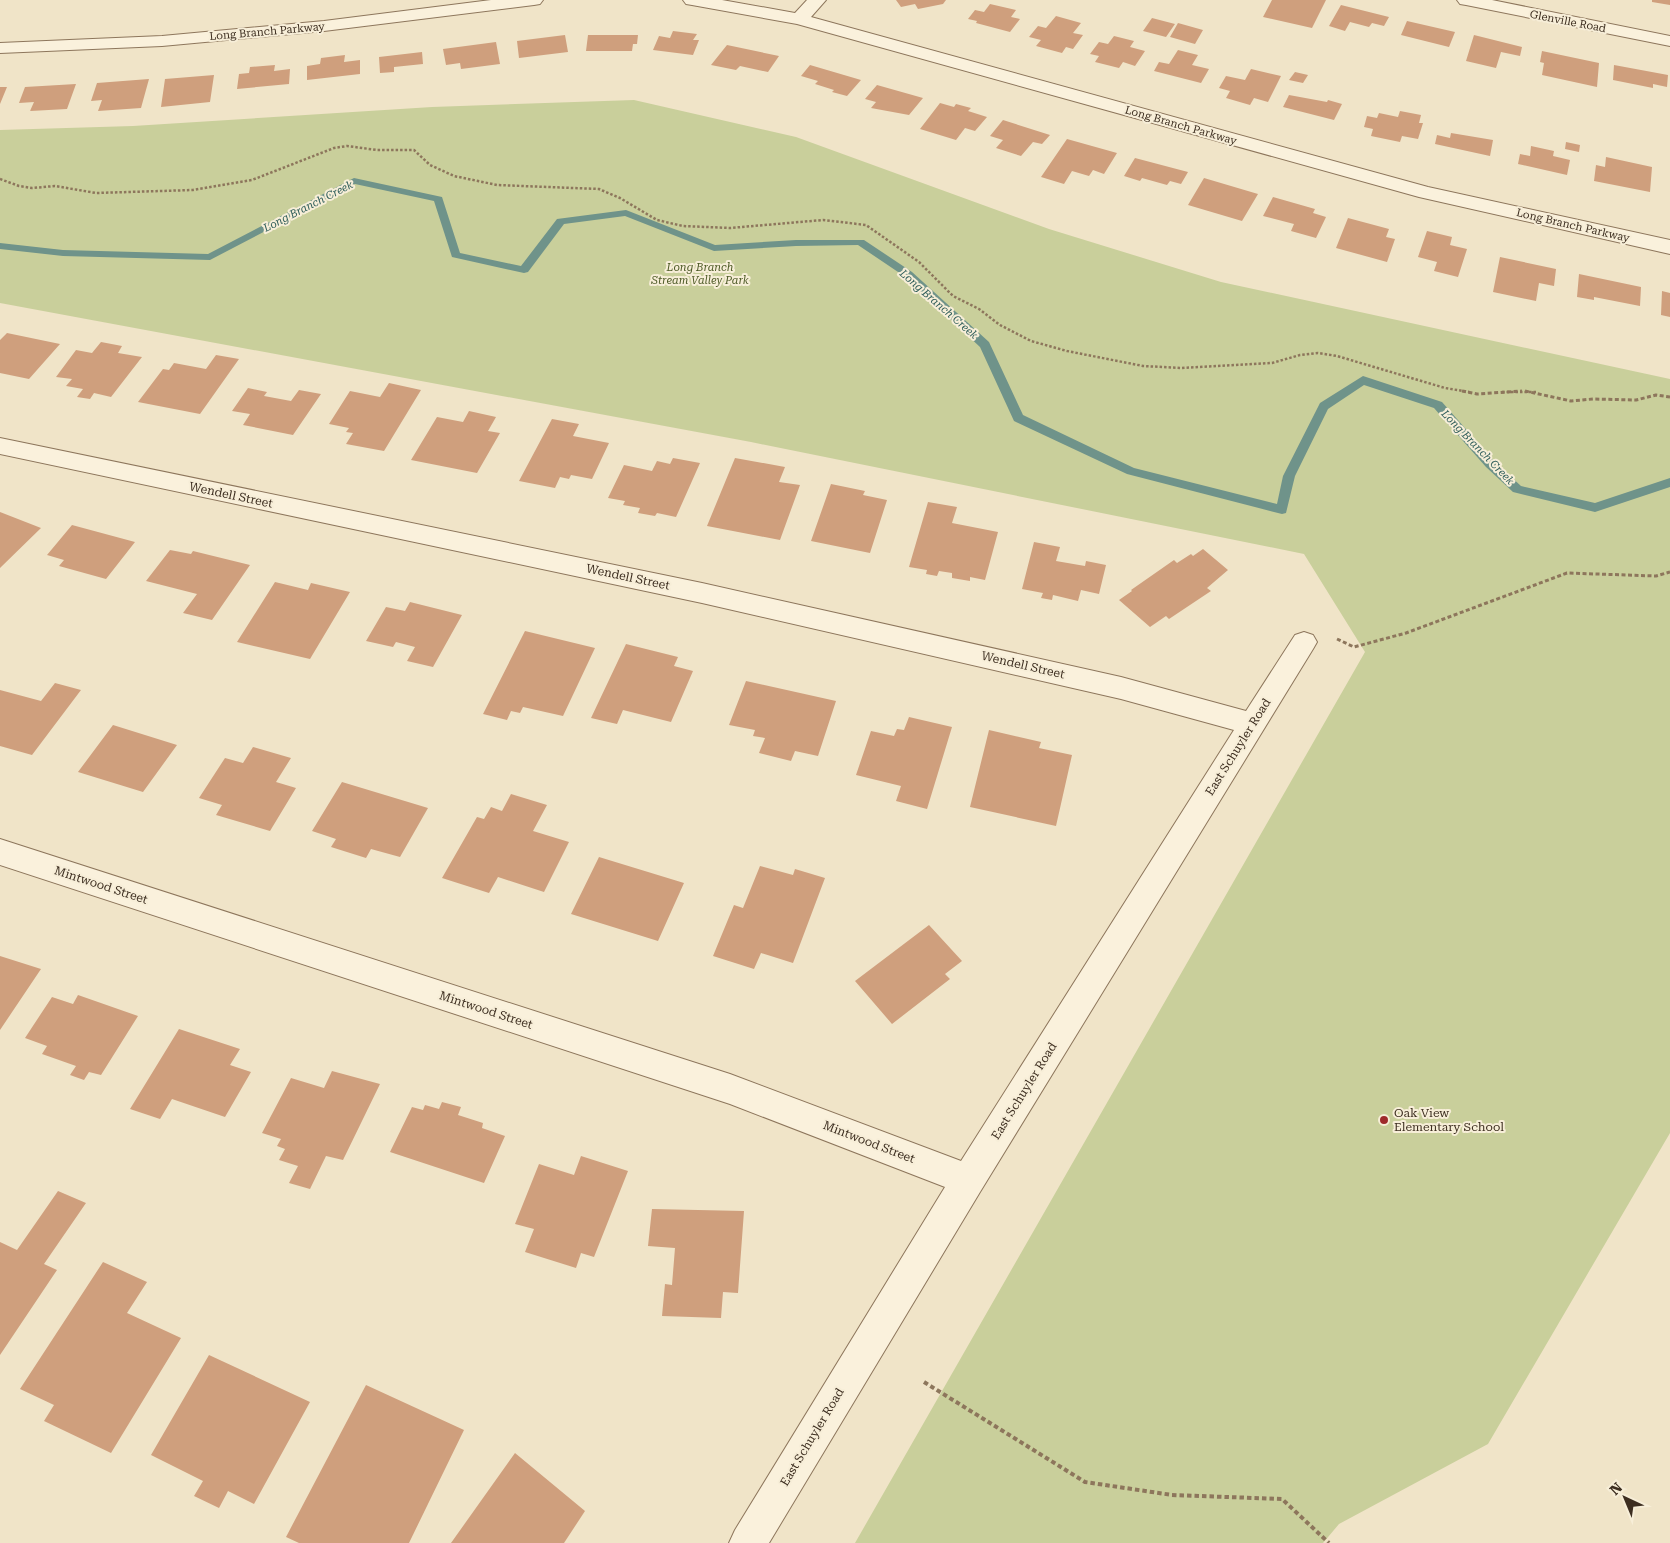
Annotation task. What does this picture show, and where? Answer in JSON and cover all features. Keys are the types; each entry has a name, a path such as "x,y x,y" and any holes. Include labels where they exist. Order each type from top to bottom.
{"street":[{"name":"Long Branch Parkway","path":"0,48 162,41 324,26 534,0"},
{"name":"Long Branch Parkway","path":"692,0 799,19 1426,193 1670,247"},
{"path":"799,19 817,0"},
{"name":"Glenville Road","path":"1466,0 1670,41"},
{"name":"Wendell Street","path":"0,446 702,593 1121,688 1252,724"},
{"name":"East Schuyler Road","path":"748,1543 968,1180 1304,642"},
{"name":"Mintwood Street","path":"0,852 730,1089 968,1180"}],"path":[{"path":"0,179 19,186 32,188 55,186 96,193 193,190 252,180 334,148 347,146 378,150 403,148 414,150 430,165 440,171 483,182 542,188 586,187 599,189 620,198 657,220 683,226 730,228 823,220 866,225 919,262 953,296 979,309 1000,325 1031,341 1067,352 1099,356 1143,366 1182,368 1272,363 1300,355 1318,354 1346,358 1445,388 1477,394 1524,391 1541,393 1571,401 1593,399 1636,400 1656,395 1670,397"},
{"path":"1337,639 1354,647 1406,633 1567,573 1656,576 1670,572"},
{"path":"924,1382 1085,1482 1172,1495 1282,1499 1330,1543"}],"green space":[{"name":"Long Branch Stream Valley Park","path":"634,100 796,137 1049,229 1221,282 1670,379 1670,1133 1488,1444 1339,1524 1323,1543 855,1543 1365,652 1304,554 751,442 0,303 0,130 133,126 432,107"}],"building":[{"path":"896,0 946,0 943,4 918,9 915,4 901,7"},
{"path":"1272,0 1326,0 1312,28 1263,17"},
{"path":"1652,0 1670,0 1670,5 1652,2"},
{"path":"990,4 1016,10 1011,17 1020,19 1010,32 968,19 975,10 984,12"},
{"path":"1341,5 1389,17 1384,26 1372,23 1369,27 1350,22 1345,31 1329,26"},
{"path":"1056,16 1081,23 1073,33 1083,35 1073,49 1066,47 1062,53 1036,46 1041,40 1029,37 1038,26 1046,28"},
{"path":"1152,18 1175,24 1166,37 1143,31"},
{"path":"1407,21 1455,32 1449,47 1401,35"},
{"path":"1178,23 1203,30 1195,44 1170,37"},
{"path":"673,31 697,34 693,40 699,40 693,55 653,50 659,36 670,38"},
{"path":"565,35 568,52 519,58 517,41"},
{"path":"588,35 638,35 637,44 633,44 632,51 586,51"},
{"path":"1474,35 1522,47 1520,56 1501,52 1496,68 1466,61"},
{"path":"1114,36 1134,41 1130,47 1145,51 1135,66 1123,62 1119,68 1095,62 1099,56 1090,54 1099,42 1108,44"},
{"path":"496,42 500,64 461,69 460,63 446,65 443,49"},
{"path":"727,45 779,56 768,72 740,66 736,70 711,65"},
{"path":"1178,50 1198,55 1192,65 1209,69 1201,83 1154,71 1159,62 1169,64"},
{"path":"1542,51 1599,63 1597,87 1542,75 1544,63 1540,62"},
{"path":"422,52 423,64 394,67 394,72 380,73 379,57"},
{"path":"345,55 344,62 360,60 360,74 307,80 307,66 320,64 321,58"},
{"path":"275,65 274,71 290,69 289,84 237,89 239,74 249,73 250,67"},
{"path":"810,65 861,80 847,96 832,92 834,90 815,84 818,81 801,76"},
{"path":"1614,65 1668,75 1667,87 1653,84 1653,88 1613,80"},
{"path":"1251,69 1281,76 1268,102 1254,98 1250,105 1226,98 1230,91 1219,88 1226,76 1245,80"},
{"path":"1295,72 1308,75 1303,83 1289,80"},
{"path":"214,75 210,102 161,107 165,79"},
{"path":"149,79 141,108 98,111 102,100 91,101 97,83"},
{"path":"76,84 67,109 30,111 34,102 19,103 25,87"},
{"path":"877,85 923,98 909,115 871,108 876,102 865,99"},
{"path":"0,87 7,87 0,104"},
{"path":"1289,95 1327,102 1328,100 1342,104 1334,120 1283,107"},
{"path":"940,103 954,107 956,104 971,108 968,111 987,117 975,131 965,128 956,140 920,129"},
{"path":"1400,111 1421,115 1419,123 1423,123 1418,139 1402,136 1400,142 1371,136 1373,129 1364,127 1367,116 1377,118 1379,113 1398,117"},
{"path":"1003,120 1050,135 1042,144 1033,142 1021,156 996,148 1003,140 990,136"},
{"path":"1451,133 1493,140 1490,156 1435,144 1437,135 1450,138"},
{"path":"1067,139 1117,153 1104,174 1093,170 1089,176 1072,171 1064,184 1041,177"},
{"path":"1566,142 1580,145 1579,152 1565,149"},
{"path":"1531,146 1554,151 1553,156 1570,160 1567,175 1518,164 1520,154 1530,156"},
{"path":"1606,157 1652,167 1650,192 1594,181 1596,165 1605,167"},
{"path":"1135,158 1188,172 1181,184 1170,181 1167,185 1142,178 1140,181 1124,176"},
{"path":"1204,178 1258,194 1242,221 1188,205"},
{"path":"1273,197 1315,209 1313,213 1326,217 1316,238 1291,231 1294,224 1263,216"},
{"path":"1348,218 1389,229 1386,237 1395,239 1387,262 1336,248"},
{"path":"1427,231 1452,237 1450,245 1467,249 1458,277 1434,271 1437,262 1418,257"},
{"path":"1500,257 1556,269 1554,286 1539,283 1536,301 1493,292"},
{"path":"1579,274 1641,287 1640,306 1594,297 1594,300 1577,297"},
{"path":"1662,291 1670,293 1670,317 1661,315"},
{"path":"7,333 60,344 29,379 0,373 0,340"},
{"path":"101,342 122,346 118,353 142,357 111,397 94,393 90,399 77,397 83,389 66,386 72,379 56,377 76,350 92,353"},
{"path":"216,355 239,359 200,414 138,402 163,369 169,370 174,363 206,369"},
{"path":"389,383 421,390 384,451 346,444 353,433 346,432 349,428 329,424 350,391 380,397"},
{"path":"248,388 267,392 264,396 291,401 299,390 321,394 293,435 243,425 250,414 232,411"},
{"path":"469,411 496,417 488,431 500,433 477,473 411,460 437,417 463,422"},
{"path":"552,419 579,424 573,436 609,443 592,479 571,475 569,479 560,477 555,488 519,481"},
{"path":"673,458 700,463 676,517 657,513 655,516 638,513 640,508 623,505 625,501 608,498 624,465 652,471 657,461 670,464"},
{"path":"735,458 785,467 779,482 800,485 780,540 707,526"},
{"path":"831,484 865,491 863,495 887,500 870,553 811,541"},
{"path":"928,502 957,507 952,523 998,532 985,580 970,577 970,581 952,578 952,573 939,571 937,576 926,574 927,570 909,567"},
{"path":"0,512 41,528 0,568"},
{"path":"72,525 135,542 106,579 59,566 64,560 47,555"},
{"path":"1034,542 1060,547 1056,561 1085,566 1086,561 1106,565 1099,594 1081,590 1078,601 1053,595 1052,600 1041,598 1043,593 1022,589"},
{"path":"1203,549 1228,570 1207,588 1211,591 1169,619 1166,616 1150,627 1119,600 1174,560 1177,563"},
{"path":"170,550 191,554 193,551 250,565 212,620 183,613 197,594 146,581"},
{"path":"275,582 308,590 311,583 350,592 310,659 237,642"},
{"path":"410,602 462,615 433,667 407,661 415,647 396,642 393,647 366,641 386,607 405,611"},
{"path":"525,631 595,648 563,716 523,707 520,713 511,711 507,720 483,714"},
{"path":"626,644 678,657 674,666 693,671 671,722 623,710 617,724 591,718"},
{"path":"746,681 836,701 818,756 795,751 791,761 759,753 765,738 753,736 755,730 729,725"},
{"path":"55,683 81,690 32,755 0,746 0,690 41,701"},
{"path":"909,717 952,727 927,809 896,801 901,786 856,775 871,731 894,736 897,729 904,730"},
{"path":"113,725 177,745 143,792 78,772"},
{"path":"989,730 1041,742 1039,748 1072,755 1056,826 970,807"},
{"path":"253,747 291,758 276,782 296,788 270,831 216,815 222,805 199,798 225,758 243,763"},
{"path":"342,782 428,808 400,857 371,849 366,858 331,847 336,839 312,831"},
{"path":"511,794 547,805 533,831 569,842 544,892 498,877 489,893 442,878 477,817 484,819 491,807 502,811"},
{"path":"599,857 684,883 658,941 571,914"},
{"path":"760,866 793,875 795,869 825,878 793,963 761,953 754,969 713,956 734,905 743,908"},
{"path":"929,925 962,961 945,974 950,979 892,1024 855,981"},
{"path":"0,956 41,969 0,1030"},
{"path":"78,995 138,1016 101,1075 89,1072 84,1080 70,1075 76,1066 42,1054 47,1046 25,1038 52,997 73,1004"},
{"path":"179,1029 240,1049 230,1065 251,1072 225,1117 172,1099 160,1119 130,1109"},
{"path":"332,1071 380,1084 343,1160 326,1156 310,1189 289,1183 298,1166 279,1160 285,1149 277,1146 281,1139 262,1133 291,1078 324,1088"},
{"path":"442,1102 461,1107 458,1115 483,1123 482,1128 505,1136 484,1183 390,1152 412,1107 423,1110 425,1105 439,1109"},
{"path":"581,1156 628,1171 594,1257 581,1253 576,1268 525,1252 534,1229 515,1224 539,1164 574,1175"},
{"path":"58,1191 86,1203 44,1264 57,1270 0,1355 0,1242 17,1250"},
{"path":"652,1209 744,1211 738,1293 723,1292 721,1318 662,1316 665,1284 672,1285 675,1248 648,1246"},
{"path":"103,1262 147,1282 127,1313 181,1338 111,1453 44,1421 54,1405 20,1389"},
{"path":"209,1355 310,1402 254,1504 228,1491 219,1508 194,1496 203,1481 151,1455"},
{"path":"366,1385 464,1430 409,1543 299,1543 286,1537"},
{"path":"515,1453 585,1511 564,1543 451,1543"}],"waterway":[{"name":"Long Branch Creek","path":"0,246 63,253 210,257 354,181 438,199 456,255 524,270 561,221 626,213 714,248 796,243 860,242 908,274 985,345 1018,418 1131,471 1282,510 1289,476 1324,406 1363,380 1438,405 1490,464 1517,489 1595,508 1670,482"}],"place":[{"name":"Oak View Elementary School","path":"1384,1120"}]}
